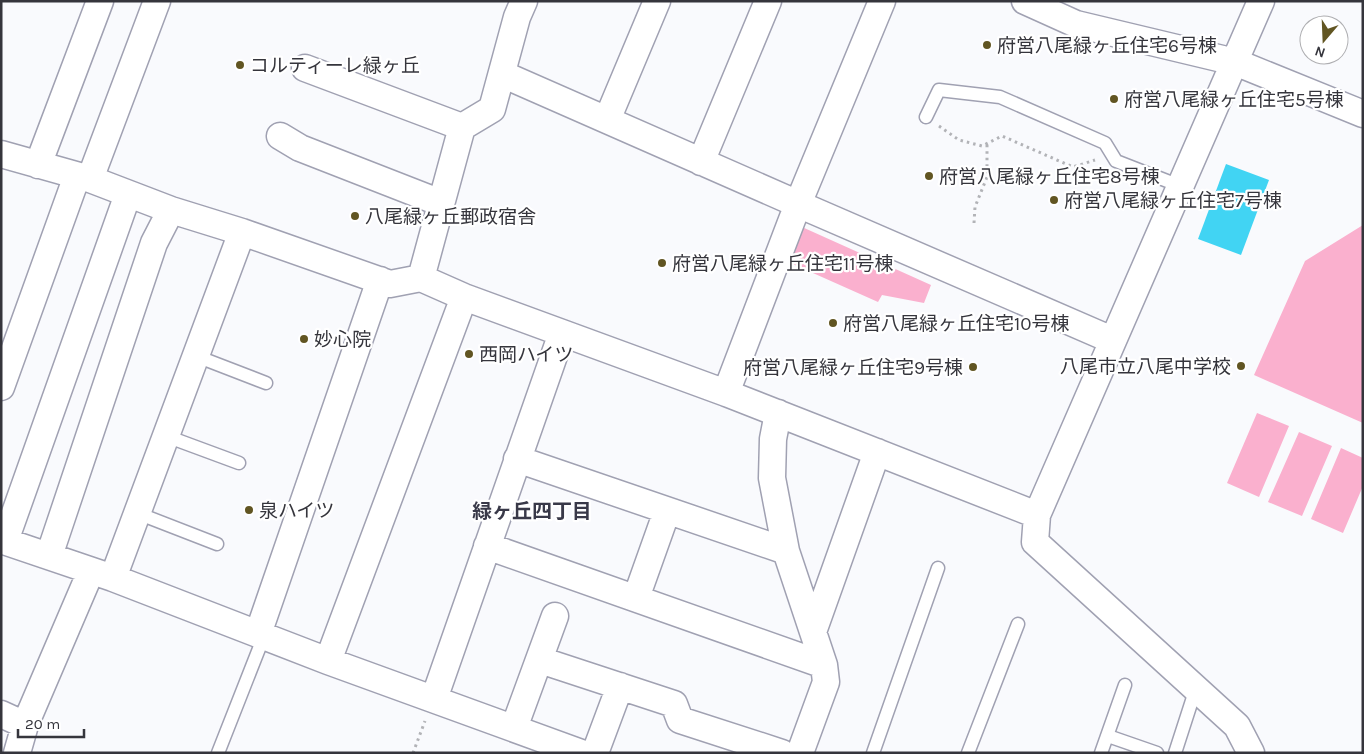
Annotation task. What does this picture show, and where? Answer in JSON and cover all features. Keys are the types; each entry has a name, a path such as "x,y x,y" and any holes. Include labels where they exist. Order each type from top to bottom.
{"street":[{"path":"38,164 100,1"},
{"path":"1,386 157,1"},
{"path":"421,278 462,127 492,109 517,17 524,1"},
{"path":"607,120 657,1"},
{"path":"701,162 768,1"},
{"path":"726,393 798,204 882,1"},
{"path":"1025,1 1076,24 1235,62 1363,114"},
{"path":"1251,753 1237,726 1035,542 1037,515 1260,1"},
{"path":"305,68 462,127"},
{"path":"502,74 1112,340"},
{"path":"280,136 300,148 441,203"},
{"path":"1,154 84,178 170,210 242,232 390,284 421,278 464,297 726,393 1037,515"},
{"path":"128,194 46,427 3,540 102,574 328,661 581,753"},
{"path":"48,556 154,243 170,210"},
{"path":"17,753 25,725 102,574 137,513 242,232"},
{"path":"261,635 380,280"},
{"path":"328,661 464,297"},
{"path":"434,699 562,333"},
{"path":"778,413 773,438 772,478 786,551 824,665 826,682 800,753"},
{"path":"46,427 87,441"},
{"path":"813,632 877,452"},
{"path":"517,460 786,551"},
{"path":"636,598 667,511"},
{"path":"487,546 824,665"},
{"path":"514,728 555,616"},
{"path":"540,660 674,704 680,720 782,753"},
{"path":"595,753 620,686"},
{"path":"1,714 25,725"}],"lane":[{"path":"926,116 938,90 1000,97 1105,143 1116,161 1180,186"},
{"path":"196,356 266,383"},
{"path":"166,436 239,464"},
{"path":"137,513 217,544"},
{"path":"873,753 938,568"},
{"path":"968,753 1018,624"},
{"path":"218,753 261,635"},
{"path":"1101,753 1125,685"},
{"path":"1176,753 1196,688"},
{"path":"1108,736 1157,753"}],"path":[{"path":"926,116 959,140 982,146 1002,136 1073,166 1113,155"},
{"path":"974,223 975,207 988,177 987,144"},
{"path":"413,753 434,699"}],"shaded area":[{"path":"1363,225 1363,423 1254,375 1305,261"},
{"path":"802,227 931,285 924,303 882,295 878,302 786,261"},
{"path":"1257,413 1289,426 1259,497 1227,483"},
{"path":"1299,432 1332,446 1302,516 1268,502"},
{"path":"1341,448 1363,458 1363,486 1343,533 1311,519"}],"water":[{"path":"1226,164 1269,180 1241,255 1198,239"}],"place":[{"name":"府営八尾緑ヶ丘住宅6号棟","path":"987,45"},
{"name":"コルティーレ緑ヶ丘","path":"240,65"},
{"name":"府営八尾緑ヶ丘住宅5号棟","path":"1114,99"},
{"name":"府営八尾緑ヶ丘住宅8号棟","path":"929,176"},
{"name":"府営八尾緑ヶ丘住宅7号棟","path":"1054,200"},
{"name":"八尾緑ヶ丘郵政宿舎","path":"355,216"},
{"name":"府営八尾緑ヶ丘住宅11号棟","path":"662,263"},
{"name":"府営八尾緑ヶ丘住宅10号棟","path":"833,323"},
{"name":"妙心院","path":"304,339"},
{"name":"西岡ハイツ","path":"469,354"},
{"name":"八尾市立八尾中学校","path":"1241,366"},
{"name":"府営八尾緑ヶ丘住宅9号棟","path":"973,367"},
{"name":"泉ハイツ","path":"249,510"}],"district":[{"name":"緑ヶ丘四丁目","path":"532,511"}]}
